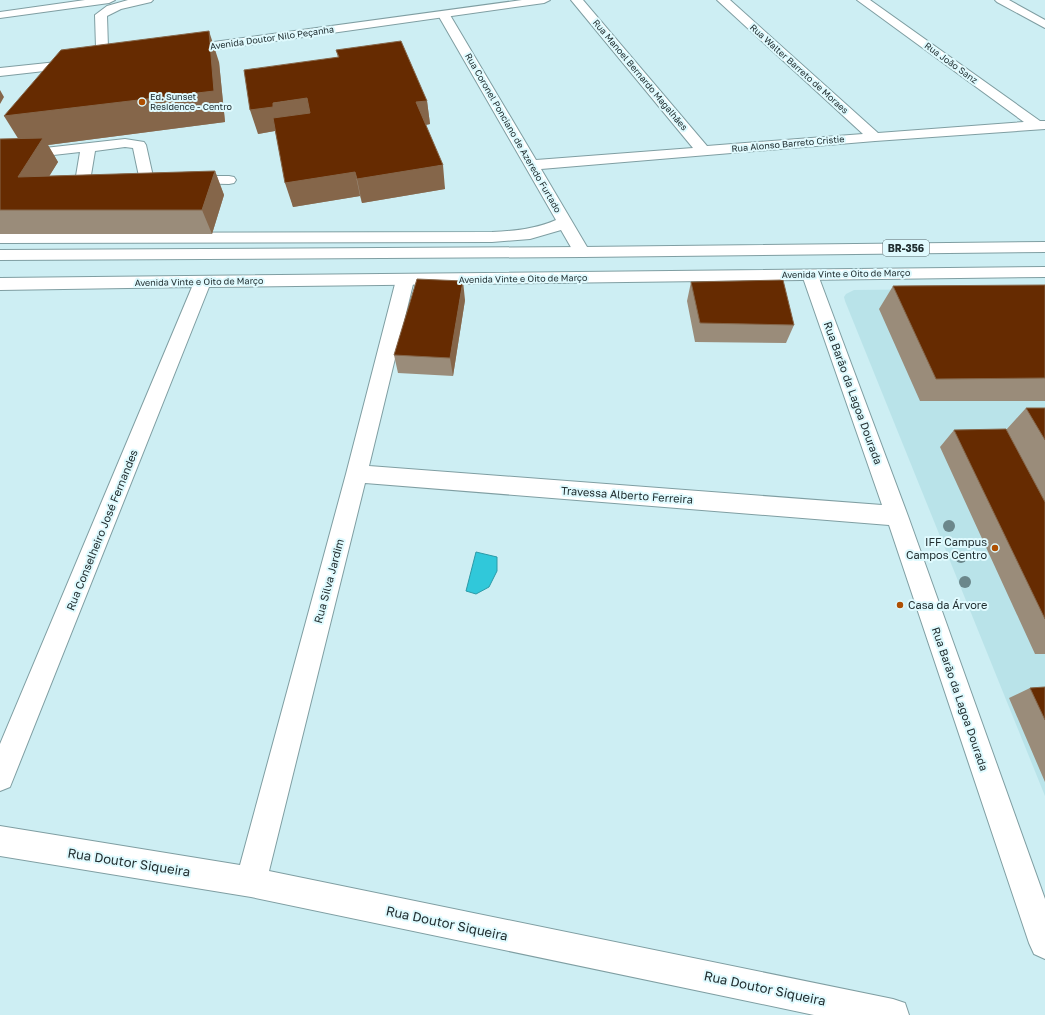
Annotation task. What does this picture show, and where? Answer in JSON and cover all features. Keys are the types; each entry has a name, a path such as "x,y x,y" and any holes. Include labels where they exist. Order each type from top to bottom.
{"street":[{"path":"0,15 61,8 109,0"},
{"path":"0,72 66,65 99,54 101,15 107,10 122,5 147,0"},
{"path":"444,15 446,10 449,8 482,0"},
{"name":"Avenida Doutor Nilo Peçanha","path":"172,51 444,15 544,0"},
{"name":"Rua Manoel Bernardo Magalhães","path":"577,0 703,151"},
{"name":"Rua Walter Barreto de Moraes","path":"722,0 875,137"},
{"name":"Rua João Sanz","path":"863,0 1042,125"},
{"path":"1002,0 1045,25"},
{"name":"Avenida Doutor Nilo Peçanha","path":"277,26 385,11"},
{"name":"Rua Coronel Ponciano de Azeredo Furtado","path":"444,15 582,252"},
{"path":"57,77 66,65"},
{"name":"Rua Alonso Barreto Cristie","path":"532,165 1042,125"},
{"path":"0,157 125,143 140,145 147,181"},
{"path":"0,157 9,145"},
{"path":"88,147 83,176 87,180 94,182 162,181"},
{"path":"177,180 229,180"},
{"path":"0,238 492,237 525,236 544,231 565,222"},
{"path":"810,274 811,264 828,259 950,255 999,247"},
{"name":"BR-356","path":"582,252 1045,247"},
{"path":"0,255 582,252"},
{"name":"Avenida Vinte e Oito de Março","path":"0,284 1045,272"},
{"name":"Rua Barão da Lagoa Dourada","path":"810,274 897,516 1045,943"},
{"name":"Rua Silva Jardim","path":"251,882 357,474 405,280"},
{"name":"Rua Conselheiro José Fernandes","path":"0,777 203,282"},
{"name":"Travessa Alberto Ferreira","path":"357,474 897,516"},
{"name":"Rua Doutor Siqueira","path":"0,841 251,882 893,1015"}],"shaded area":[{"name":"IFF Campus Campos Centro","path":"1045,288 1045,796 844,297 846,294 854,290"}],"water":[{"path":"476,552 497,557 497,571 489,587 476,594 466,591"}],"building":[{"path":"209,31 214,91 4,116 61,50"},
{"path":"401,41 427,101 416,102 443,165 357,179 355,172 285,183 273,118 310,113 307,98 273,103 273,107 250,110 244,70 339,57 336,50"},
{"path":"43,138 18,177 215,171 202,210 0,210 0,139"},
{"path":"417,279 463,281 450,358 394,355"},
{"path":"783,280 794,325 700,323 691,282"},
{"path":"1045,285 1045,378 936,379 893,286"},
{"path":"1026,408 1045,408 1045,440"},
{"path":"1006,429 1045,502 1045,619 954,430"},
{"path":"1045,687 1045,720 1030,688"}],"place":[{"name":"Ed. Sunset Residence - Centro","path":"142,102"},
{"name":"IFF Campus Campos Centro","path":"995,548"},
{"name":"Casa da Árvore","path":"900,605"}]}
